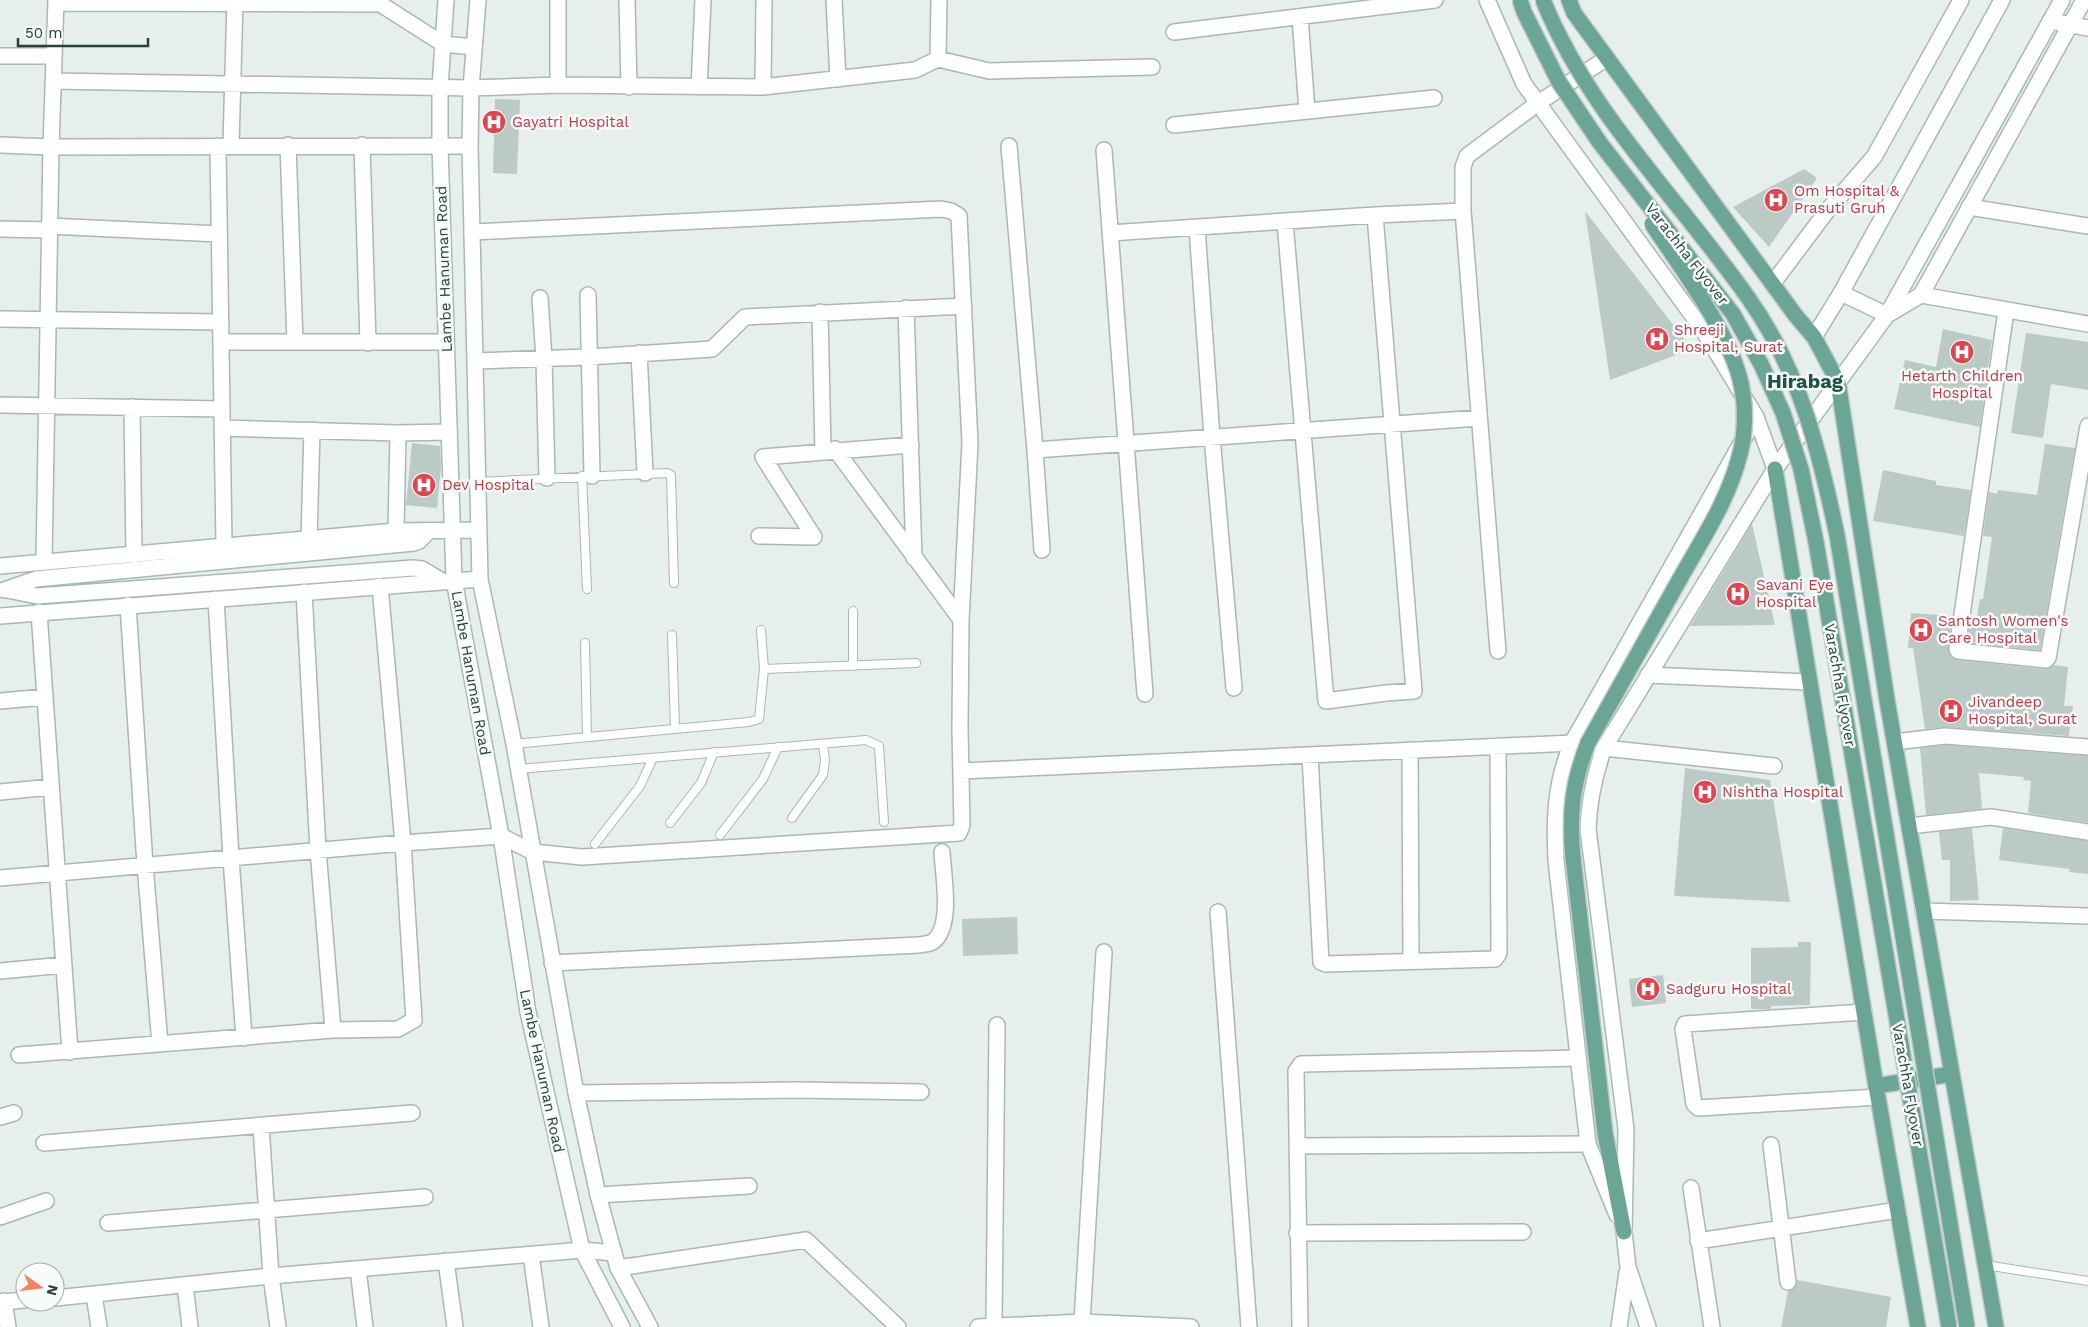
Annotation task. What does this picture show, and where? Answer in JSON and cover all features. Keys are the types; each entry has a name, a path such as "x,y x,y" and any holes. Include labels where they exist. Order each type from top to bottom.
{"main road":[{"name":"Varachha Flyover","path":"1520,0 1524,12 1559,82 1600,143 1733,314 1761,364 1783,413 1801,469 1816,542 1949,1327"},
{"name":"Varachha Flyover","path":"1543,0 1576,69 1603,108 1750,300 1782,354 1803,401 1823,465 1837,535 1967,1327"},
{"path":"1574,4 1607,58 1796,316 1814,337 1838,382 1894,742 1996,1327"},
{"path":"1600,143 1700,298 1730,352 1740,379 1744,404 1744,430 1740,454 1718,513 1588,743 1578,768 1572,795 1570,826 1573,858 1604,1133 1624,1232"},
{"path":"1775,469 1877,1091 1918,1327"},
{"path":"1877,1091 1952,1074"}],"street":[{"name":"Lambe Hanuman Road","path":"446,0 440,87 440,146 451,530 448,581 501,836 528,1012 582,1250 622,1327"},
{"name":"Lambe Hanuman Road","path":"478,0 471,88 470,146 480,579 514,744 576,1093 598,1195 618,1268 650,1327"},
{"path":"558,0 558,85"},
{"path":"627,0 629,87"},
{"path":"699,87 704,0"},
{"path":"763,87 764,0"},
{"path":"834,0 838,79"},
{"path":"938,59 939,0"},
{"path":"1174,32 1435,0"},
{"path":"1487,0 1524,84 1703,330 1756,416 1775,469"},
{"path":"1773,283 1827,211 1874,157 1960,0"},
{"path":"1814,337 1841,293 2002,0"},
{"path":"1648,1327 1628,1267 1624,1232 1626,1129 1588,829 1590,799 1595,773 1604,748 1775,469 1887,315 2062,0"},
{"path":"1887,315 1921,295 2084,0"},
{"path":"44,562 50,147 56,1 377,2 443,44 474,47"},
{"path":"224,546 219,234 225,146 233,84 235,2"},
{"path":"1300,17 1306,111"},
{"path":"2050,21 2088,28"},
{"path":"0,56 54,56"},
{"path":"1498,651 1463,211 1463,167 1467,156 1538,103 1607,58"},
{"path":"53,81 471,88 558,85 763,87 915,70 938,59 989,71 1152,67"},
{"path":"1174,125 1434,98"},
{"path":"0,145 50,147 470,146"},
{"path":"288,145 295,342"},
{"path":"362,145 368,343"},
{"path":"1009,146 1042,550"},
{"path":"1104,150 1145,694"},
{"path":"1970,207 2088,226"},
{"path":"0,878 501,836 533,852 582,857 959,833 962,826 962,620 970,443 959,216 945,209 472,232"},
{"path":"1110,233 1463,211"},
{"path":"1285,222 1326,701 1386,692 1414,691 1375,215"},
{"path":"0,230 49,228 219,234"},
{"path":"1197,228 1212,437 1234,688"},
{"path":"1841,293 1887,315"},
{"path":"587,476 588,295"},
{"path":"1921,295 2088,324"},
{"path":"540,298 544,359 547,478"},
{"path":"476,361 589,357 712,348 745,316 964,306"},
{"path":"906,308 914,558"},
{"path":"2006,311 1956,648 1958,651 2046,660 2048,658 2088,426"},
{"path":"820,312 829,450 962,620"},
{"path":"0,319 221,322"},
{"path":"221,342 446,342"},
{"path":"640,353 644,472"},
{"path":"0,405 222,410"},
{"path":"132,407 134,554"},
{"path":"1624,1232 1588,1144 1556,861 1554,823 1563,765 1572,743 1756,416"},
{"path":"1035,450 1479,418"},
{"path":"222,428 398,433 449,432"},
{"path":"309,538 312,430"},
{"path":"396,531 398,433"},
{"path":"759,536 814,537 763,457 829,450 911,445"},
{"path":"0,566 396,531 478,530"},
{"path":"4,590 36,580 414,543 419,541 429,531"},
{"path":"4,590 36,596 413,568 422,569 448,581"},
{"path":"0,616 480,579"},
{"path":"20,1056 333,1030 398,1030 414,1020 403,843 380,586"},
{"path":"304,592 318,850 333,1030"},
{"path":"216,599 231,858 244,1038"},
{"path":"128,605 145,866 160,1044"},
{"path":"39,612 70,1052"},
{"path":"1648,675 1809,682"},
{"path":"0,701 45,697"},
{"path":"1894,742 1945,736 2088,747"},
{"path":"961,771 1572,743 1774,766"},
{"path":"1310,755 1321,962 1326,964 1495,959 1498,956 1498,746"},
{"path":"1410,750 1411,961"},
{"path":"0,792 51,786"},
{"path":"1909,826 1991,817 2088,832"},
{"path":"552,963 919,945 933,942 940,934 946,915 942,852"},
{"path":"1923,911 2088,916"},
{"path":"1218,912 1249,1327"},
{"path":"1082,1322 1104,952"},
{"path":"0,970 64,965"},
{"path":"1864,1012 1685,1024 1683,1029 1694,1104 1698,1108 1877,1091"},
{"path":"994,1325 997,1025"},
{"path":"1300,1327 1297,1233 1296,1071 1301,1064 1578,1058"},
{"path":"576,1093 797,1090 921,1092"},
{"path":"44,1143 412,1114"},
{"path":"261,1126 270,1276 278,1327"},
{"path":"1296,1146 1588,1144"},
{"path":"1771,1145 1788,1282"},
{"path":"598,1195 749,1186"},
{"path":"1691,1188 1712,1327"},
{"path":"108,1223 425,1198"},
{"path":"0,1216 46,1201"},
{"path":"1698,1240 1898,1210"},
{"path":"1297,1233 1523,1232"},
{"path":"618,1268 806,1240 898,1327"},
{"path":"65,1297 270,1276 531,1254 582,1250 614,1253"},
{"path":"531,1254 541,1327"},
{"path":"446,1261 454,1327"},
{"path":"1619,1327 1628,1267"},
{"path":"358,1269 365,1327"},
{"path":"185,1285 190,1327"},
{"path":"94,1295 99,1327"},
{"path":"8,1327 2,1301 15,1300"},
{"path":"978,1327 1082,1322 1191,1327"}],"lane":[{"path":"478,482 644,472 661,472 671,475 674,583"},
{"path":"587,476 587,589"},
{"path":"853,611 853,666"},
{"path":"514,744 750,722 760,719 764,669 761,630"},
{"path":"672,635 675,729"},
{"path":"585,643 588,738"},
{"path":"764,669 916,663"},
{"path":"518,769 866,740 879,746 884,822"},
{"path":"792,818 823,775 825,760 822,744"},
{"path":"720,835 763,779 778,747"},
{"path":"670,823 701,783 714,752"},
{"path":"595,844 640,786 653,758"},
{"path":"1985,1265 2088,1280"}],"building":[{"path":"495,99 520,100 517,174 493,173"},
{"path":"1804,169 1817,178 1769,247 1733,207"},
{"path":"1585,211 1692,349 1610,380"},
{"path":"1943,329 1992,340 1980,427 1894,409 1905,360 1936,367"},
{"path":"2026,333 2088,342 2088,390 2051,384 2043,438 2011,433"},
{"path":"412,443 440,446 441,467 437,508 406,505"},
{"path":"2045,444 2075,448 2040,650 1967,643 1971,617 1977,617 1980,599 1983,599 1992,537 1983,536 1989,492 1997,494 1998,490 2037,495"},
{"path":"1883,470 1936,481 1936,485 1971,490 1964,536 1873,521"},
{"path":"1752,524 1775,625 1690,626 1698,613"},
{"path":"1911,613 1952,616 1948,648 1950,656 1957,660 2045,669 2054,665 2068,667 2064,706 2073,706 2069,736 1946,727 1925,729 1913,648 1908,648"},
{"path":"1945,745 2088,756 2088,823 2028,813 2031,781 2023,780 2024,777 1979,773 1982,809 1926,815 1920,748"},
{"path":"1685,768 1770,780 1790,902 1674,896"},
{"path":"1972,828 1979,900 1950,901 1950,860 1942,860 1939,832"},
{"path":"2003,828 2088,841 2088,874 2069,872 2070,869 1999,860"},
{"path":"1017,917 1018,954 963,956 962,919"},
{"path":"1798,942 1811,942 1810,1005 1771,1006 1771,1009 1751,1009 1751,948 1798,947"},
{"path":"1663,975 1666,1003 1632,1007 1629,979"},
{"path":"1797,1280 1891,1297 1886,1327 1781,1327 1788,1291 1796,1286"}],"place":[{"name":"Gayatri Hospital","path":"494,122"},
{"name":"Om Hospital & Prasuti Gruh","path":"1776,200"},
{"name":"Shreeji Hospital, Surat","path":"1657,339"},
{"name":"Hetarth Children Hospital","path":"1962,352"},
{"name":"Dev Hospital","path":"424,485"},
{"name":"Savani Eye Hospital","path":"1738,594"},
{"name":"Santosh Women's Care Hospital","path":"1921,630"},
{"name":"Jivandeep Hospital, Surat","path":"1951,711"},
{"name":"Nishtha Hospital","path":"1705,792"},
{"name":"Sadguru Hospital","path":"1648,989"}],"district":[{"name":"Hirabag","path":"1805,381"}]}
